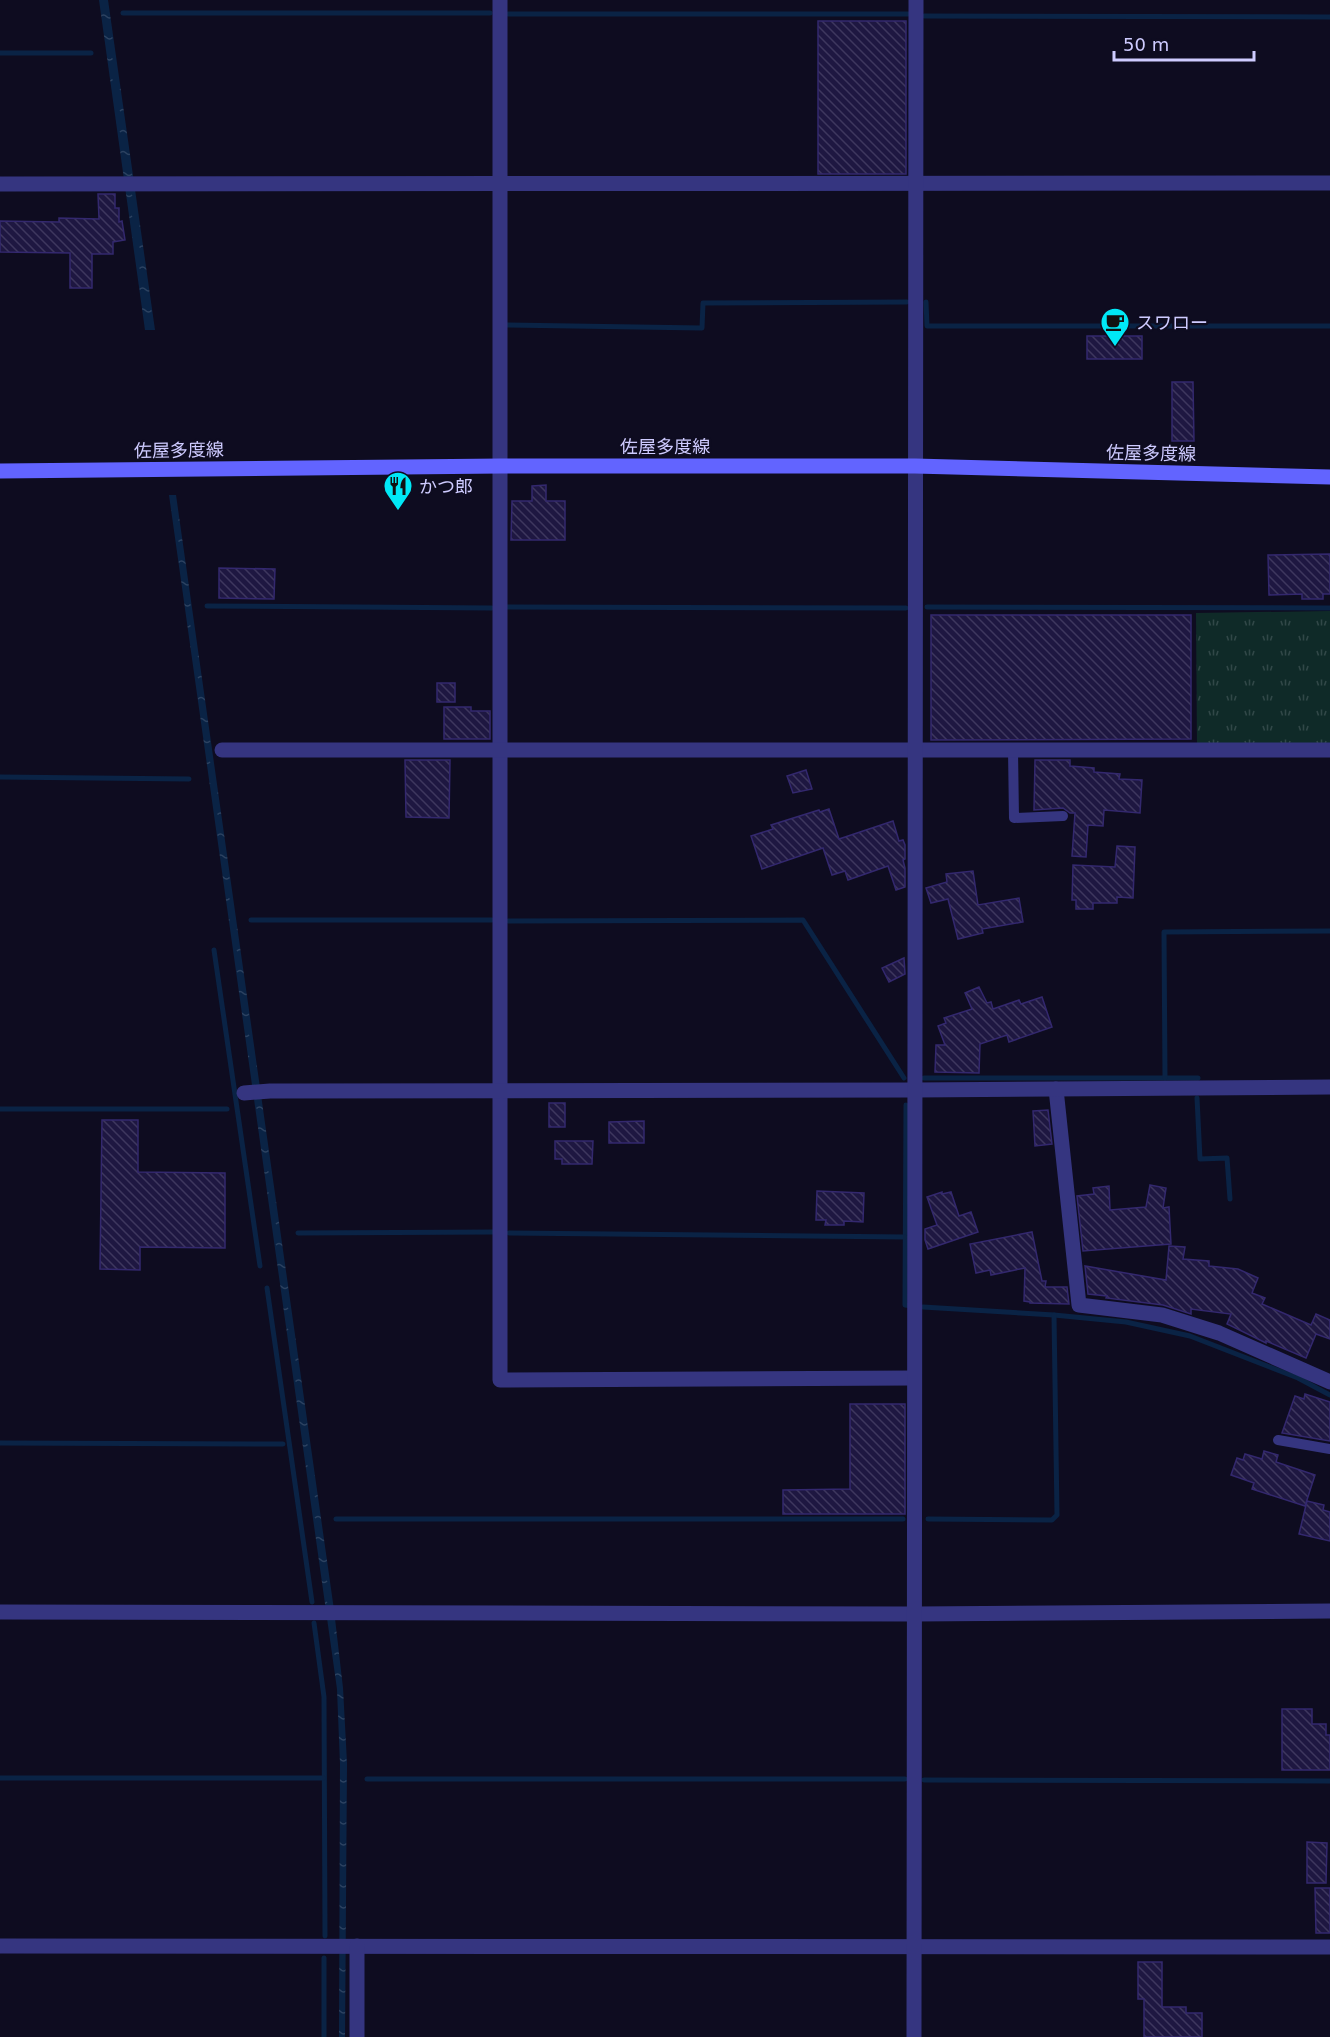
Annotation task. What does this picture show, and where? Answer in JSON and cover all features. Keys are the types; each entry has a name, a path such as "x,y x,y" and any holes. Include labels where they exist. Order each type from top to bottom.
{"main road":[{"name":"佐屋多度線","path":"0,471 501,466 915,466 1330,477"}],"street":[{"path":"500,0 500,1380 914,1378"},
{"path":"914,2037 916,0"},
{"path":"0,184 1330,183"},
{"path":"222,750 1330,750"},
{"path":"244,1093 270,1091 1330,1087"},
{"path":"1056,1089 1079,1305 1162,1315 1219,1333 1330,1382"},
{"path":"0,1612 916,1614 1330,1611"},
{"path":"0,1946 1330,1947"},
{"path":"355,1946 357,2037"}],"lane":[{"path":"1013,750 1014,818 1063,816"},
{"path":"1278,1440 1330,1449"}],"green space":[{"path":"1330,611 1330,745 1197,745 1196,613"}],"water":[{"path":"99,0 108,0 155,330 145,330"},
{"path":"169,495 176,495 334,1610 343,1688 347,1763 345,2037 339,2037 340,1764 337,1689"}],"building":[{"path":"818,21 906,21 906,174 818,174"},
{"path":"98,194 115,194 115,208 119,208 119,222 122,221 125,240 113,242 113,254 92,254 92,288 70,288 70,253 0,252 0,221 59,222 59,218 99,219"},
{"path":"1087,336 1142,336 1142,359 1087,359"},
{"path":"1172,382 1193,382 1194,441 1172,441"},
{"path":"546,485 546,501 565,501 565,540 511,540 512,501 532,501 532,486"},
{"path":"1330,554 1330,594 1323,594 1323,599 1302,599 1302,594 1269,595 1268,555"},
{"path":"219,568 275,569 274,599 219,598"},
{"path":"931,615 1191,615 1191,739 931,740"},
{"path":"437,683 455,683 455,702 437,702"},
{"path":"444,707 471,707 471,711 490,711 490,739 444,739"},
{"path":"405,760 450,760 449,818 406,817"},
{"path":"1035,760 1070,760 1070,766 1094,768 1094,772 1120,774 1119,779 1142,780 1140,813 1104,810 1103,826 1088,825 1086,857 1072,856 1075,813 1070,813 1063,808 1034,810"},
{"path":"806,770 812,789 793,793 787,776"},
{"path":"829,809 839,839 893,821 899,841 903,840 905,845 905,859 903,860 905,887 896,890 888,866 848,880 845,871 832,875 823,848 762,869 751,836 773,829 771,825"},
{"path":"1117,846 1135,847 1133,898 1117,897 1117,903 1093,903 1093,909 1076,909 1076,900 1072,900 1073,865 1115,867"},
{"path":"973,871 978,905 1019,898 1023,922 982,929 983,933 958,939 948,899 931,903 926,888 947,882 946,874"},
{"path":"904,958 905,974 889,982 882,968"},
{"path":"979,987 987,1003 991,1002 993,1009 1019,1000 1021,1004 1042,997 1052,1027 1009,1042 1007,1035 980,1044 979,1073 935,1072 936,1045 945,1045 938,1026 946,1023 944,1018 972,1009 965,993"},
{"path":"549,1103 565,1103 565,1127 549,1127"},
{"path":"1048,1110 1052,1144 1035,1146 1033,1111"},
{"path":"102,1120 138,1120 138,1172 225,1173 225,1248 140,1247 140,1270 100,1269"},
{"path":"644,1121 644,1143 609,1143 609,1122"},
{"path":"555,1141 593,1141 592,1164 562,1164 562,1159 555,1159"},
{"path":"1150,1185 1166,1188 1163,1208 1169,1207 1171,1244 1083,1251 1077,1196 1094,1194 1093,1188 1109,1186 1110,1210 1146,1207"},
{"path":"817,1191 864,1193 863,1222 844,1221 844,1225 825,1225 826,1220 816,1220"},
{"path":"942,1192 942,1194 951,1192 959,1216 971,1212 978,1232 928,1249 925,1229 937,1225 927,1197"},
{"path":"1032,1232 1042,1281 1046,1281 1045,1287 1067,1287 1069,1304 1024,1301 1025,1268 991,1275 990,1270 976,1273 970,1244"},
{"path":"1169,1246 1185,1247 1183,1259 1209,1261 1209,1266 1238,1269 1258,1278 1252,1293 1265,1298 1262,1304 1311,1325 1316,1314 1330,1320 1330,1339 1316,1334 1306,1358 1266,1341 1266,1343 1227,1324 1231,1314 1191,1309 1191,1314 1163,1305 1088,1294 1085,1266 1166,1280"},
{"path":"1305,1394 1330,1402 1330,1441 1282,1433 1295,1396 1304,1399"},
{"path":"850,1404 905,1404 905,1514 783,1514 783,1490 850,1489"},
{"path":"1264,1451 1278,1455 1276,1462 1315,1475 1305,1506 1252,1489 1254,1483 1231,1475 1237,1458 1243,1460 1245,1454 1262,1459"},
{"path":"1307,1501 1324,1505 1323,1510 1330,1512 1330,1541 1299,1534"},
{"path":"1282,1709 1312,1709 1312,1724 1326,1724 1326,1735 1330,1735 1330,1770 1282,1770"},
{"path":"1307,1842 1327,1843 1326,1883 1307,1883"},
{"path":"1315,1888 1330,1888 1330,1933 1316,1933"},
{"path":"1138,1962 1162,1962 1162,2007 1186,2007 1186,2013 1202,2013 1202,2037 1144,2037 1144,1999 1138,1999"}],"waterway":[{"path":"123,13 490,13"},
{"path":"508,14 908,14"},
{"path":"924,16 1330,17"},
{"path":"0,53 91,53"},
{"path":"507,325 702,328 703,303 907,302"},
{"path":"926,302 927,326 1330,326"},
{"path":"207,606 492,608"},
{"path":"507,607 906,608"},
{"path":"927,607 1330,608"},
{"path":"0,777 189,779"},
{"path":"251,920 492,920"},
{"path":"508,921 803,920 904,1078"},
{"path":"1165,1078 1164,932 1330,931"},
{"path":"214,950 260,1266"},
{"path":"924,1078 1198,1078"},
{"path":"1197,1098 1200,1159 1227,1158 1230,1199"},
{"path":"906,1105 905,1305 912,1306"},
{"path":"0,1109 227,1109"},
{"path":"298,1233 493,1232"},
{"path":"509,1233 905,1237"},
{"path":"267,1288 312,1602"},
{"path":"923,1307 1126,1322 1190,1336 1298,1378 1330,1395"},
{"path":"928,1519 1052,1520 1057,1515 1054,1315"},
{"path":"0,1443 283,1444"},
{"path":"336,1519 903,1519"},
{"path":"314,1623 324,1697 325,1936"},
{"path":"0,1778 323,1778"},
{"path":"367,1779 905,1779"},
{"path":"924,1780 1330,1781"},
{"path":"324,1958 324,2037"}],"place":[{"name":"スワロー","path":"1115,348"},
{"name":"かつ郎","path":"398,512"}]}
